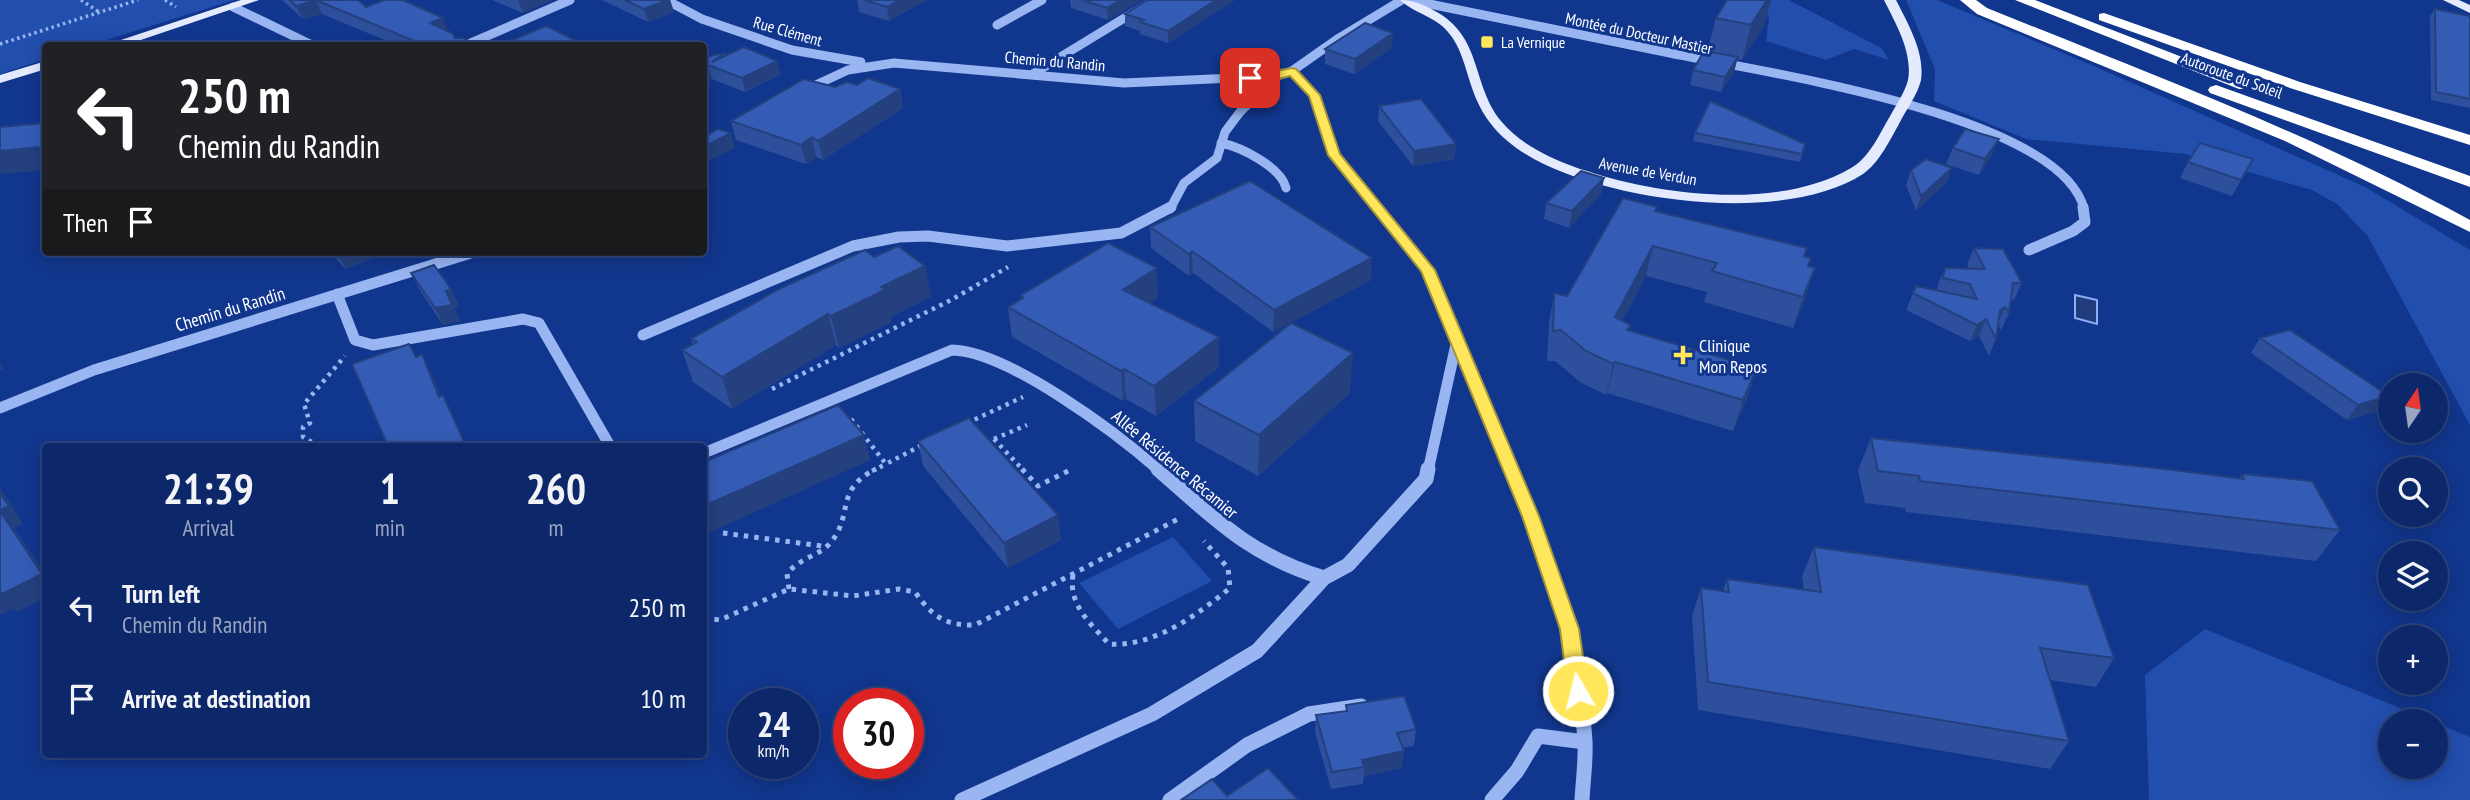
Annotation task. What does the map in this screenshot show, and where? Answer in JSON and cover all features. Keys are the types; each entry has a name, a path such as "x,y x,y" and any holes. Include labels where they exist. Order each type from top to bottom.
{"highway":[{"path":"1967,0 1982,11 2351,163 2470,227"},
{"name":"Autoroute du Soleil","path":"1983,0 2172,74 2470,182"},
{"name":"Autoroute du Soleil","path":"2022,0 2226,79 2470,167"},
{"path":"2056,0 2295,85 2470,140"},
{"path":"2279,132 2420,206 2470,237"}],"main road":[{"path":"122,42 253,0"},
{"name":"Avenue de Verdun","path":"1406,0 1454,31 1468,55 1474,82 1487,113 1507,135 1543,160 1564,169 1644,191 1701,198 1786,194 1839,179 1858,171 1871,159 1914,82 1915,56 1890,0"},
{"path":"2449,0 2470,9"},
{"path":"0,79 42,66"}],"street":[{"path":"473,42 570,0"},
{"name":"Rue Clément","path":"666,0 702,19 792,50 867,64"},
{"path":"997,25 1042,0"},
{"path":"1031,75 1154,0"},
{"name":"Chemin du Randin","path":"792,97 828,76 867,64 894,63 1124,83 1277,76 1292,71 1339,38 1406,0"},
{"name":"Montée du Docteur Mastier","path":"1406,0 1903,101 1996,135 2044,160 2068,178 2086,206 2085,222 2073,231 2029,250"},
{"path":"233,7 308,42"},
{"path":"1292,71 1314,95 1334,155 1428,270 1531,516 1569,629 1585,742 1582,800"},
{"path":"643,335 853,246 900,237 928,236 1007,246 1121,233 1169,210 1184,183 1217,158 1224,132 1240,112 1277,76"},
{"path":"1221,143 1233,145 1268,165 1286,184 1286,188"},
{"name":"Chemin du Randin","path":"0,408 94,370 461,256"},
{"path":"337,294 355,340 373,345 523,319 539,323 608,443"},
{"path":"962,800 1152,714 1257,651 1324,578 1348,565 1426,479 1457,340"},
{"name":"Allée Résidence Récamier","path":"707,452 952,350 970,349 1038,383 1119,437 1240,542 1293,571 1324,578"},
{"path":"1170,800 1247,745 1309,714 1373,705"},
{"path":"1492,800 1517,771 1538,736 1585,742"}],"path":[{"path":"81,0 99,12"},
{"path":"124,0 128,3"},
{"path":"0,44 138,0"},
{"path":"772,388 951,300 1019,261 1007,246"},
{"path":"314,443 303,437 303,427 310,422 304,404 314,389 338,368 355,340"},
{"path":"956,428 1024,396"},
{"path":"835,399 886,464"},
{"path":"839,424 851,419"},
{"path":"968,422 977,432"},
{"path":"986,442 1027,425"},
{"path":"995,439 1038,486 1070,470"},
{"path":"789,589 787,574 796,561 827,547 834,538 849,492 857,480 933,440"},
{"path":"707,618 720,620 789,589 853,596 908,590 915,592 935,619 962,626 975,625 1199,508"},
{"path":"1182,517 1190,526"},
{"path":"723,533 827,547"},
{"path":"1073,573 1070,591 1075,602 1109,644 1130,645 1183,620 1230,588 1233,579 1231,569 1198,535"}],"shaded area":[{"path":"0,0 234,0 100,42 42,42 42,60 0,74"},
{"path":"1735,0 1789,0 1881,48 1889,60 1854,49 1826,60 1766,41 1769,17"},
{"path":"1906,0 1937,0 2096,67 2365,187 2470,250 2470,425 2448,384 2448,373 2442,373 2367,235 2337,204 2312,190 2185,154 2026,139 1934,101 1935,69"},
{"path":"2075,295 2097,300 2097,324 2075,318"},
{"path":"1173,537 1212,581 1118,629 1079,583"},
{"path":"2205,629 2402,709 2378,709 2378,779 2448,779 2448,728 2470,737 2470,800 2149,800 2145,675"}],"building":[{"path":"290,0 316,0 296,6"},
{"path":"316,0 358,0 366,7 384,0 403,0 443,18 430,23 452,33 455,38 470,42 416,42"},
{"path":"625,0 667,0 644,9"},
{"path":"864,0 900,0 887,7"},
{"path":"1082,0 1120,0 1107,8"},
{"path":"1147,0 1216,0 1168,31 1125,14"},
{"path":"1727,0 1767,0 1751,25 1716,18"},
{"path":"2435,9 2470,16 2470,99 2436,92"},
{"path":"1365,23 1393,33 1355,59 1325,49"},
{"path":"546,26 579,42 508,42"},
{"path":"744,47 777,61 742,78 707,66 707,56 725,53 712,62"},
{"path":"1704,51 1738,57 1725,77 1693,70"},
{"path":"868,78 900,89 818,141 812,137 801,145 731,121 804,79 835,87 847,82 857,85"},
{"path":"1421,99 1456,144 1414,151 1379,106"},
{"path":"1710,101 1805,144 1802,154 1695,133"},
{"path":"42,123 42,156 38,147 0,151 0,127"},
{"path":"718,129 731,133 707,145 707,135"},
{"path":"1965,129 1999,139 1985,159 1953,148"},
{"path":"2200,143 2253,159 2241,180 2188,162"},
{"path":"1926,159 1952,168 1921,196 1911,170"},
{"path":"1581,171 1604,178 1572,211 1546,203"},
{"path":"1250,181 1372,258 1274,310 1192,251 1189,254 1150,227"},
{"path":"1623,198 1657,207 1655,211 1807,248 1804,256 1811,258 1808,266 1815,268 1803,297 1712,271 1717,263 1653,246 1615,317 1631,325 1627,330 1757,368 1743,400 1615,362 1613,364 1586,351 1561,330 1553,331 1554,293 1567,296"},
{"path":"1108,243 1157,268 1123,290 1219,337 1154,386 1124,369 1121,371 1008,307 1023,298 1021,295"},
{"path":"898,246 925,266 881,287 885,290 831,316 828,314 722,377 682,350 697,342 691,339 779,289 865,250 874,257"},
{"path":"1974,248 2003,249 2022,283 2013,283 2009,313 2005,307 2000,310 1996,339 1986,319 1977,325 1913,293 1916,286 1977,299 1970,284 1943,278 1945,268 1985,269"},
{"path":"434,265 451,289 446,291 452,305 435,308 411,273"},
{"path":"1291,323 1353,353 1259,435 1194,401"},
{"path":"2290,330 2378,389 2378,399 2358,405 2260,338"},
{"path":"409,344 416,357 422,354 439,397 443,395 465,443 387,443 352,364"},
{"path":"838,405 864,435 707,505 707,461"},
{"path":"969,418 1058,515 1004,543 918,441"},
{"path":"1871,438 2244,479 2242,474 2312,481 2340,530 1920,481 1919,476 1878,471"},
{"path":"0,493 9,506 0,510"},
{"path":"0,511 42,574 2,594 0,592"},
{"path":"1814,547 2088,585 2114,658 2040,648 2069,741 1708,682 1701,588 1729,592 1727,579 1821,592"},
{"path":"1404,696 1416,729 1397,733 1404,751 1362,760 1364,767 1332,772 1316,715 1347,711 1346,705"},
{"path":"1268,768 1298,800 1181,800 1212,779 1227,796"}],"place":[{"name":"La Vernique","path":"1487,42"},
{"name":"Clinique Mon Repos","path":"1683,355"}],"route":[{"path":"1250,78 1277,76 1292,71 1314,95 1334,155 1428,270 1531,516 1569,629 1578,691"}]}
